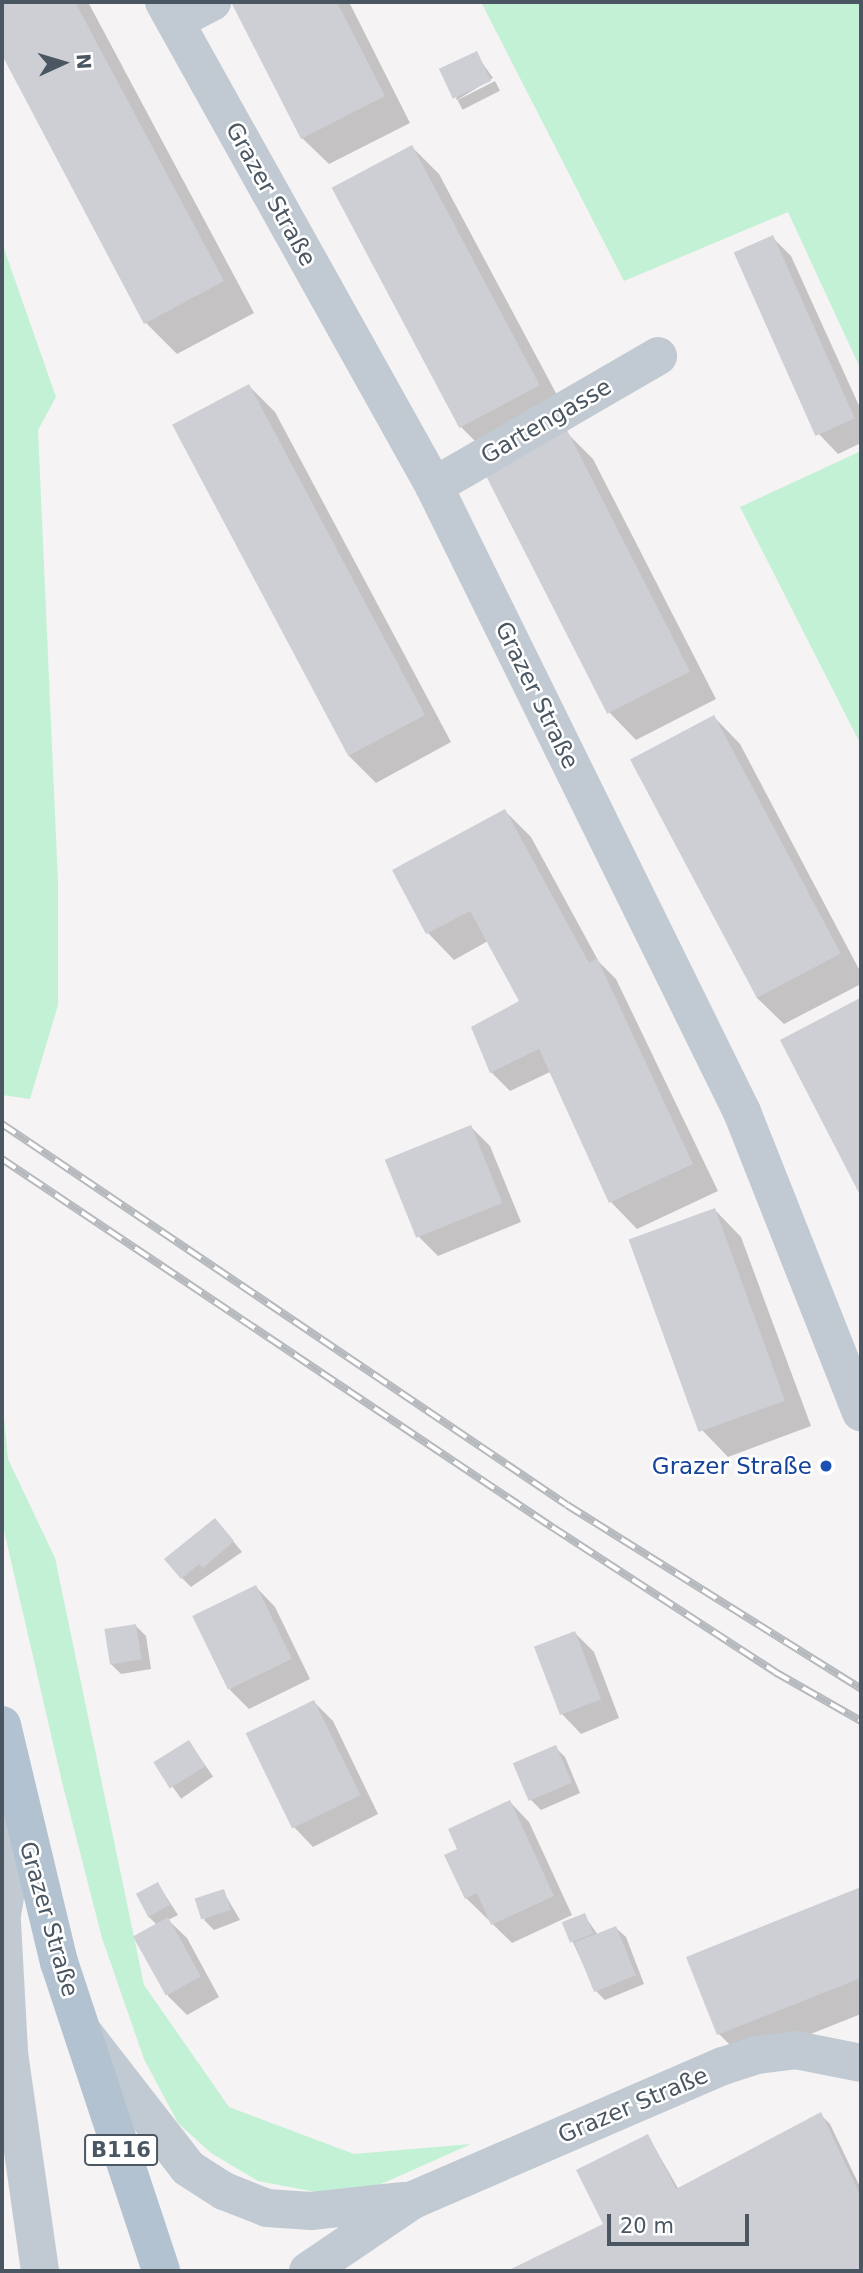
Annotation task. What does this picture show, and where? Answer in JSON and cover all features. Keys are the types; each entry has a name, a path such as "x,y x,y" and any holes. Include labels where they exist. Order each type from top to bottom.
{"main road":[{"name":"Grazer Straße","path":"2,1725 19,1812 80,2029 161,2271"}],"street":[{"path":"169,8 212,2"},
{"name":"Grazer Straße","path":"169,8 434,486 742,1112 861,1412"},
{"name":"Gartengasse","path":"434,486 658,356"},
{"path":"2,1915 19,1812"},
{"path":"2,1922 9,2053 40,2271"},
{"name":"Grazer Straße","path":"80,2029 188,2168 224,2191 267,2208 311,2211 412,2200"},
{"name":"Grazer Straße","path":"308,2271 412,2200 757,2055 796,2050 861,2063"}],"green space":[{"path":"481,2 861,2 861,370 788,212 624,281"},
{"path":"2,243 56,397 38,430 58,882 58,1005 30,1099 2,1095"},
{"path":"861,451 861,745 740,507"},
{"path":"2,1396 8,1459 55,1558 144,1985 229,2107 354,2154 471,2144 370,2189 321,2193 258,2181 211,2153 178,2123 144,2059 102,1938 62,1782 2,1522"}],"building":[{"path":"2,2 75,2 224,281 144,324 2,55"},
{"path":"231,2 337,2 385,96 301,139"},
{"path":"477,51 491,81 453,99 439,69"},
{"path":"412,145 540,385 459,428 332,188"},
{"path":"773,235 855,419 815,436 734,252"},
{"path":"249,384 425,715 348,756 172,425"},
{"path":"567,430 690,671 607,714 484,472"},
{"path":"714,715 841,953 757,998 630,760"},
{"path":"505,809 589,963 597,958 693,1164 609,1203 539,1049 490,1073 471,1027 519,1001 470,911 426,934 392,870"},
{"path":"860,998 861,1192 859,1193 780,1040"},
{"path":"471,1125 502,1203 416,1238 385,1160"},
{"path":"715,1208 785,1401 699,1432 629,1239"},
{"path":"215,1518 234,1541 203,1568 199,1564 181,1579 164,1559"},
{"path":"256,1585 292,1659 228,1690 192,1616"},
{"path":"136,1624 142,1660 110,1665 104,1629"},
{"path":"575,1631 601,1699 560,1715 534,1647"},
{"path":"314,1700 360,1795 292,1829 246,1733"},
{"path":"189,1740 205,1766 170,1789 153,1762"},
{"path":"556,1745 572,1783 529,1801 513,1763"},
{"path":"510,1800 554,1896 491,1925 477,1893 465,1899 444,1855 457,1849 448,1829"},
{"path":"158,1882 170,1905 148,1917 136,1894"},
{"path":"861,1887 861,1978 717,2035 686,1957"},
{"path":"224,1889 231,1910 201,1920 195,1899"},
{"path":"585,1913 593,1933 570,1943 562,1922"},
{"path":"168,1917 201,1976 166,1996 133,1936"},
{"path":"616,1926 636,1975 594,1992 574,1943"},
{"path":"821,2112 861,2197 861,2271 507,2271 603,2224 576,2170 648,2134 676,2189"}],"railway":[{"path":"2,1124 567,1505 861,1689"},
{"path":"2,1159 552,1527 775,1672 861,1721"}],"place":[{"name":"Grazer Straße","path":"826,1466"}]}
